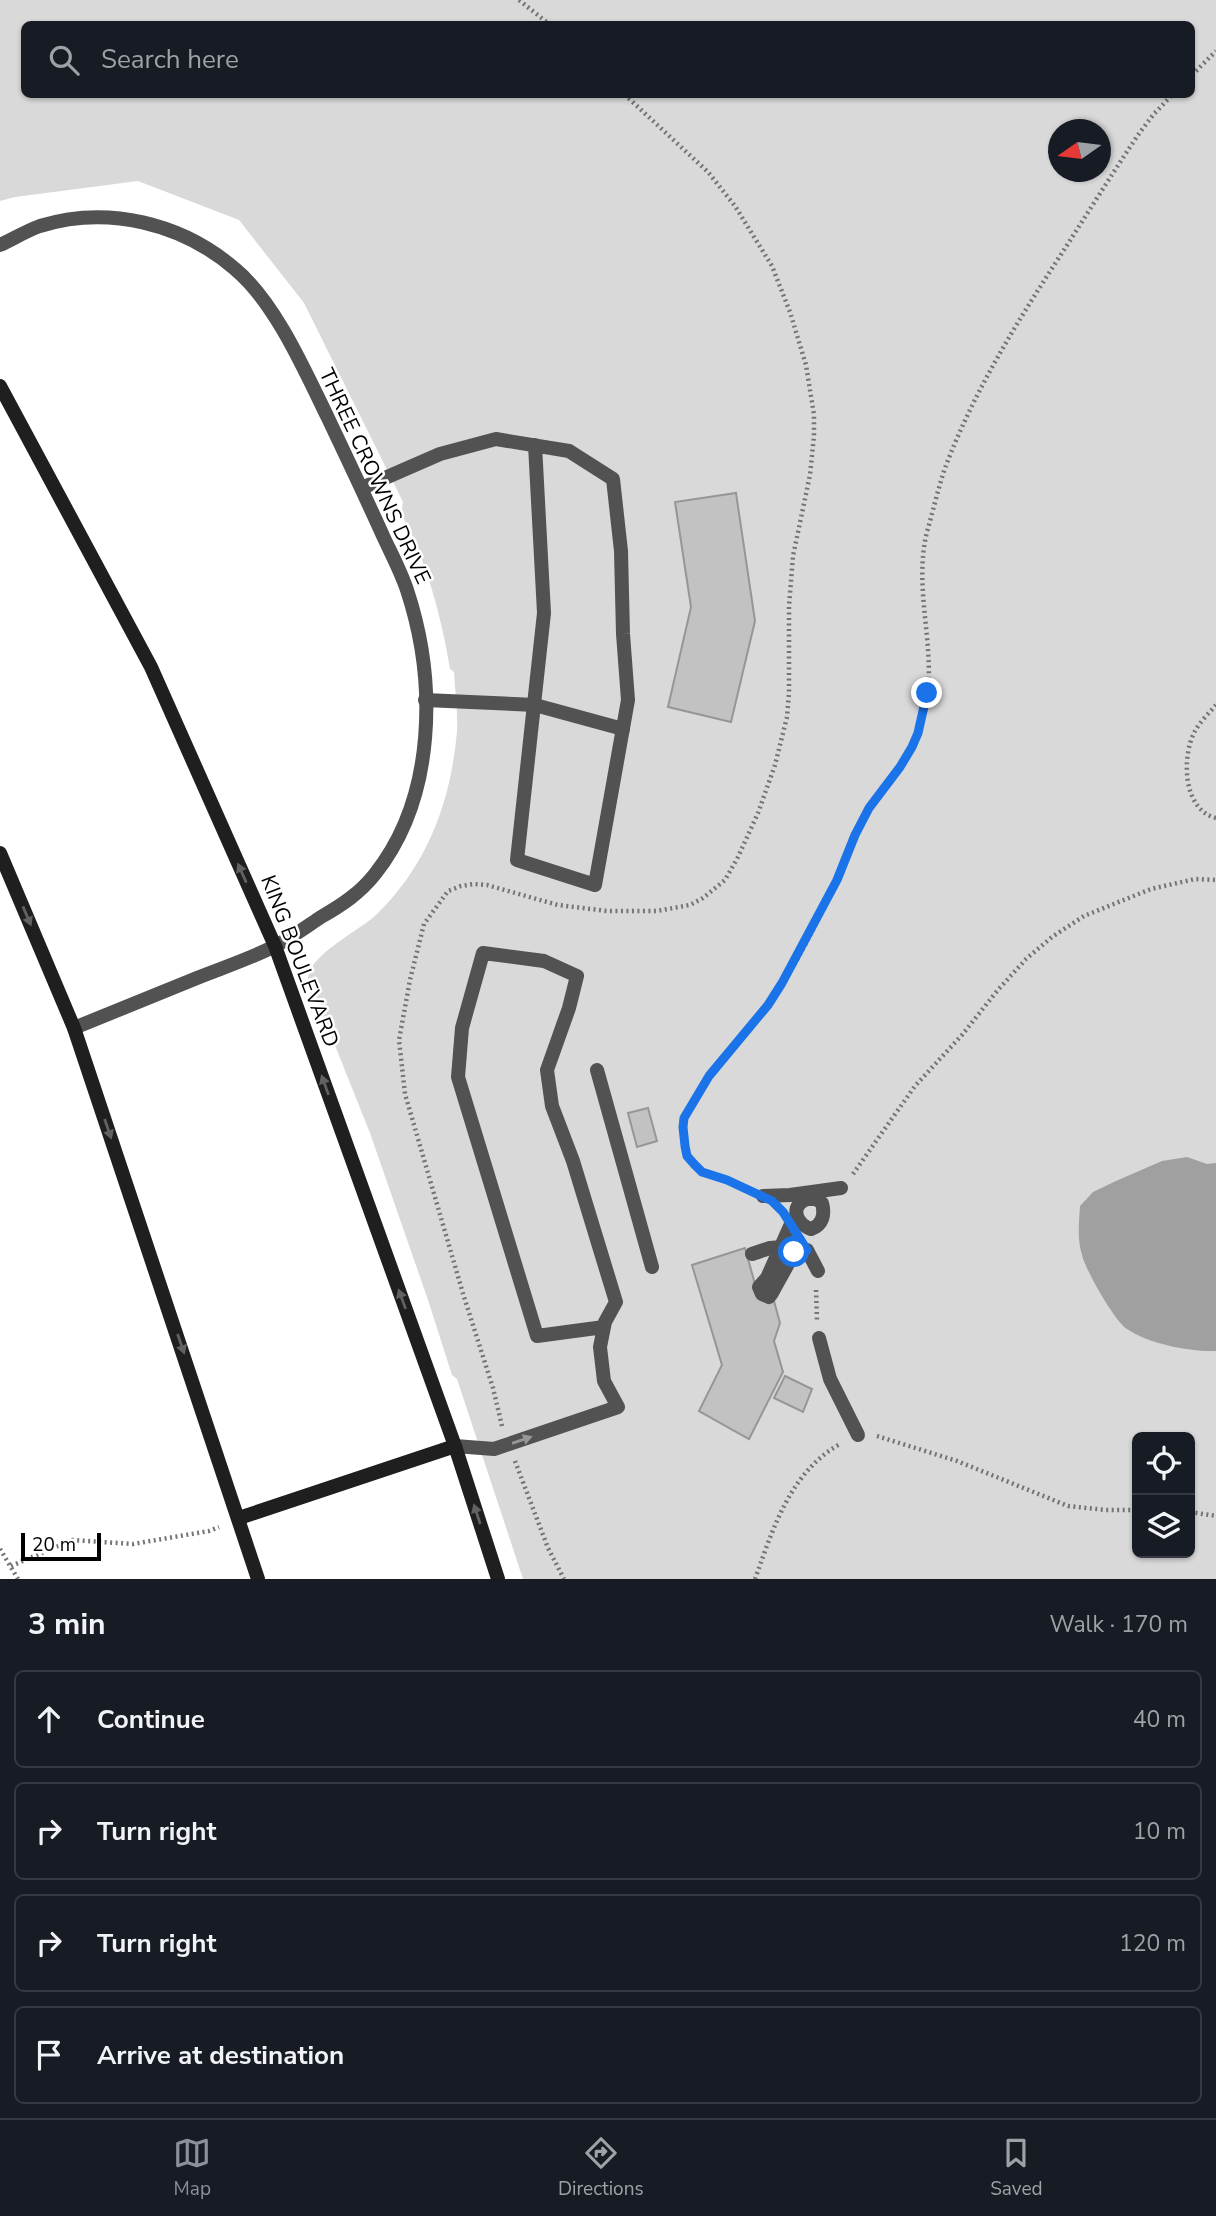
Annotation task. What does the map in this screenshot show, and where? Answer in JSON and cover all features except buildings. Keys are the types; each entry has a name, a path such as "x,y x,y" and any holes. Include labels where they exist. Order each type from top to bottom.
{"street":[{"name":"KING BOULEVARD","path":"0,386 151,667 275,946 455,1446 498,1579"},
{"path":"0,853 74,1028 258,1579"},
{"path":"239,1518 455,1446"}],"lane":[{"name":"THREE CROWNS DRIVE","path":"0,245 38,227 73,219 112,217 153,224 191,239 236,269 263,298 317,397 362,488 406,589 424,670 424,754 418,787 402,830 382,864 351,899 275,946 74,1028"},
{"path":"362,488 440,454 496,439 536,445 569,450 613,479 621,551 628,700 595,885 517,860 544,613 536,445"},
{"path":"425,700 535,705 623,729"},
{"path":"455,1446 494,1449 618,1407 604,1381 600,1347 604,1327 616,1302 573,1161 552,1106 547,1070 569,1008 577,976 544,961 483,953 462,1028 458,1077 537,1336 604,1327"},
{"path":"597,1070 652,1267"},
{"path":"763,1196 841,1188"},
{"path":"791,1224 767,1278 760,1287 762,1294 769,1297 798,1249 807,1250 818,1271"},
{"path":"752,1254 782,1247"},
{"path":"819,1338 830,1379 858,1435"}],"path":[{"path":"519,0 545,21"},
{"path":"1195,72 1216,51"},
{"path":"763,1196 702,1172 687,1156 684,1118 709,1076 768,1005 782,983 837,880 869,808 900,767 918,733 926,704 929,677 928,634 921,584 924,550 945,469 981,387 1017,323 1138,135 1169,98"},
{"path":"1216,705 1195,730 1186,768 1193,800 1206,816 1216,818"},
{"path":"841,1188 915,1086 962,1035 997,991 1041,945 1084,916 1120,900 1151,889 1195,879 1216,880"},
{"path":"818,1271 816,1290 819,1338"},
{"path":"755,1579 782,1506 789,1495 811,1467 830,1449 867,1433 957,1461 1068,1506 1132,1510"},
{"path":"1195,1513 1216,1516"},
{"path":"11,1566 72,1541 133,1544 209,1531 239,1518"},
{"path":"0,1549 18,1579"}],"shaded area":[{"path":"0,0 1216,0 1216,1579 523,1579 457,1379 452,1375 370,1133 308,978 317,960 336,943 369,921 395,895 423,853 442,806 454,757 457,709 454,672 450,669 427,573 404,518 403,502 304,303 239,220 138,181 0,201"},
{"path":"1187,1157 1207,1164 1216,1163 1216,1351 1170,1346 1127,1329 1115,1316 1094,1283 1079,1243 1080,1206 1093,1192 1162,1161"}],"route":[{"path":"794,1252 798,1249 807,1250 783,1212 772,1201 727,1180 702,1172 687,1156 684,1118 709,1076 768,1005 782,983 837,880 869,808 912,747 927,693"}]}
